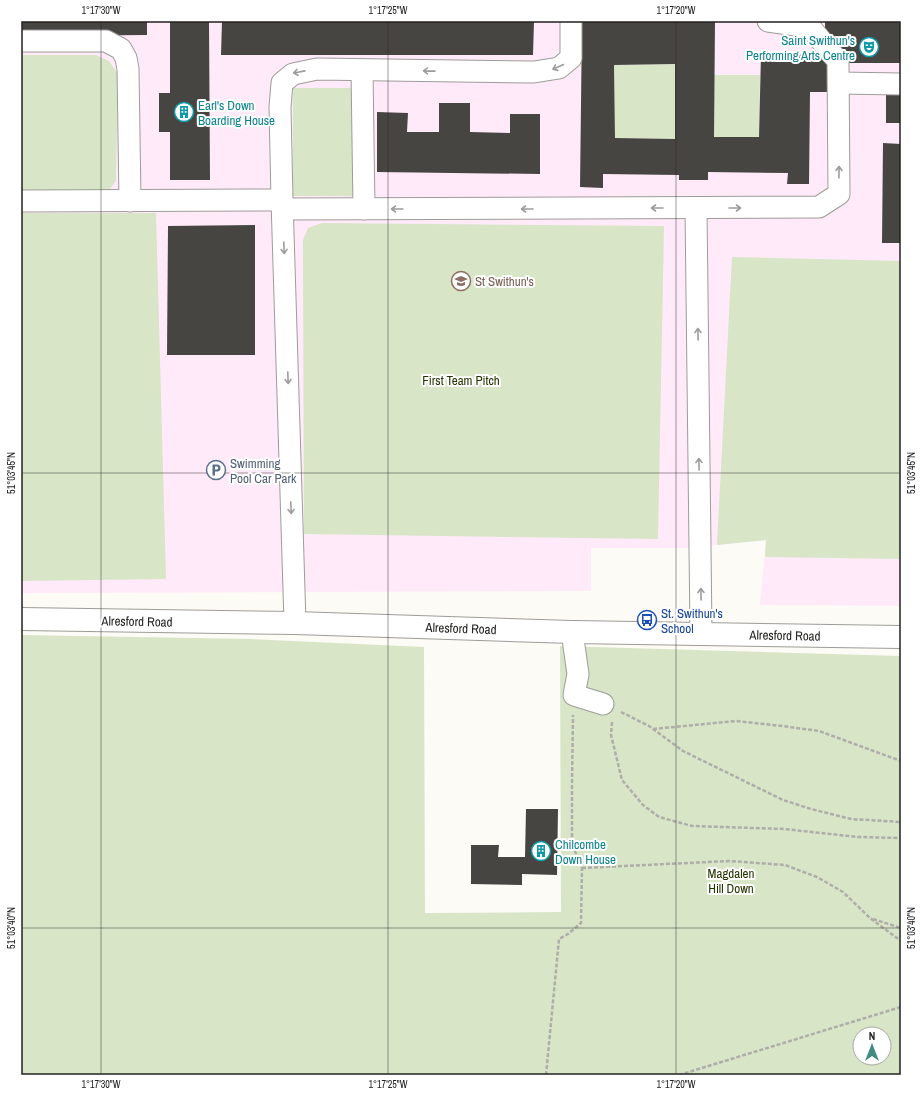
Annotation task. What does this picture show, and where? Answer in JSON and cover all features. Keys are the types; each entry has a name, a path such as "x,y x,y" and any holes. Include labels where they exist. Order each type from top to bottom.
{"main road":[{"name":"Alresford Road","path":"21,619 295,623 572,632 901,637"}],"lane":[{"path":"295,623 282,205 280,107 282,83 292,74 311,70 534,72 559,68 571,58 571,21"},
{"path":"21,201 130,201 364,209 819,207 839,194 838,61 810,27 768,21"},
{"path":"21,41 106,41 121,49 126,58 128,69 130,201"},
{"path":"362,70 364,209"},
{"path":"839,83 901,84"},
{"path":"696,208 701,633"},
{"path":"572,632 578,674 574,695 608,706"}],"path":[{"path":"546,1075 559,939 568,934 581,923 582,868 572,844 574,695"},
{"path":"608,706 653,729 683,751 783,800 851,819 901,822"},
{"path":"608,706 611,735 622,780 643,805 659,817 692,826 784,830 858,837 901,838"},
{"path":"653,729 736,721 782,726 819,731 901,761"},
{"path":"582,868 730,861 785,865 817,877 843,892 870,918 901,941"},
{"path":"870,918 901,928"},
{"path":"679,1075 901,1007"}],"shaded area":[{"name":"St Swithun's","path":"21,21 901,21 901,606 760,605 766,540 700,548 591,548 591,591 21,593"}],"green space":[{"path":"21,55 96,55 109,61 118,74 116,181 105,195 21,194"},
{"path":"675,64 675,139 615,138 614,65"},
{"path":"714,75 760,75 759,137 714,137"},
{"path":"293,88 355,88 355,196 293,196"},
{"path":"21,213 156,213 166,579 21,581"},
{"name":"First Team Pitch","path":"322,223 664,226 658,539 304,534 303,240 308,228"},
{"path":"732,257 901,261 901,559 765,557 766,540 717,545"},
{"name":"Magdalen Hill Down","path":"21,635 251,639 424,647 425,913 561,912 560,646 901,656 901,1075 21,1075"}],"building":[{"path":"21,21 147,21 147,35 21,36"},
{"name":"Earl's Down Boarding House","path":"170,21 209,21 210,180 170,180 170,132 159,132 159,93 170,93"},
{"path":"222,21 534,21 533,55 221,55"},
{"path":"582,21 715,21 714,137 759,137 761,54 830,55 829,92 810,92 809,184 787,184 788,173 708,172 708,180 679,180 679,175 603,174 603,188 580,187","holes":["675,64 675,139 615,138 614,65"]},
{"name":"Saint Swithun's Performing Arts Centre","path":"825,21 901,21 901,63 848,63 825,32"},
{"path":"886,93 901,93 901,123 886,123"},
{"path":"439,103 470,103 470,132 510,133 510,114 540,114 540,174 377,172 377,112 408,113 407,132 439,132"},
{"path":"883,143 901,144 901,243 882,243"},
{"path":"255,225 255,355 167,355 168,226"},
{"name":"Chilcombe Down House","path":"526,809 558,809 557,875 522,874 522,885 471,884 471,845 499,845 498,857 525,857"}],"place":[{"name":"Saint Swithun's Performing Arts Centre","path":"869,47"},
{"name":"Earl's Down Boarding House","path":"184,112"},
{"name":"St Swithun's","path":"461,281"},
{"name":"Swimming Pool Car Park","path":"216,470"},
{"name":"St. Swithun's School","path":"647,620"},
{"name":"Chilcombe Down House","path":"541,851"}]}
